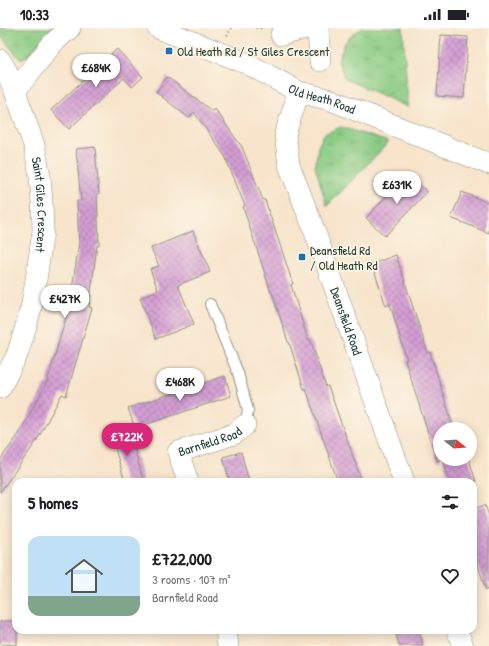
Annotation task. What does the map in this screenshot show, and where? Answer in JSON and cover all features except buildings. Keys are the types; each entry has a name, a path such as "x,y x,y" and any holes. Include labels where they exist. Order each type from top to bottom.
{"street":[{"path":"15,91 52,44 70,28"},
{"name":"Old Heath Road","path":"158,28 248,64 299,92 331,100 489,164"},
{"path":"281,35 309,28"},
{"path":"318,28 320,61"},
{"name":"Saint Giles Crescent","path":"0,60 15,91 34,145 40,176 43,231 32,304 26,326 17,355 0,388"},
{"name":"Deansfield Road","path":"299,92 285,134 289,165 315,232 403,478"},
{"name":"Barnfield Road","path":"187,478 178,452 234,434 244,425"},
{"path":"226,634 228,646"},
{"path":"458,634 463,646"}],"lane":[{"path":"210,304 238,374 248,410 244,425"}],"green space":[{"path":"0,28 53,28 28,56 20,59 0,35"},
{"path":"363,28 403,28 408,107 345,79 338,61 345,42 357,31"},
{"path":"341,127 389,142 327,206 315,166 318,147 324,134"}],"place":[{"name":"Old Heath Rd / St Giles Crescent","path":"169,51"},
{"name":"Deansfield Rd / Old Heath Rd","path":"302,257"}]}
